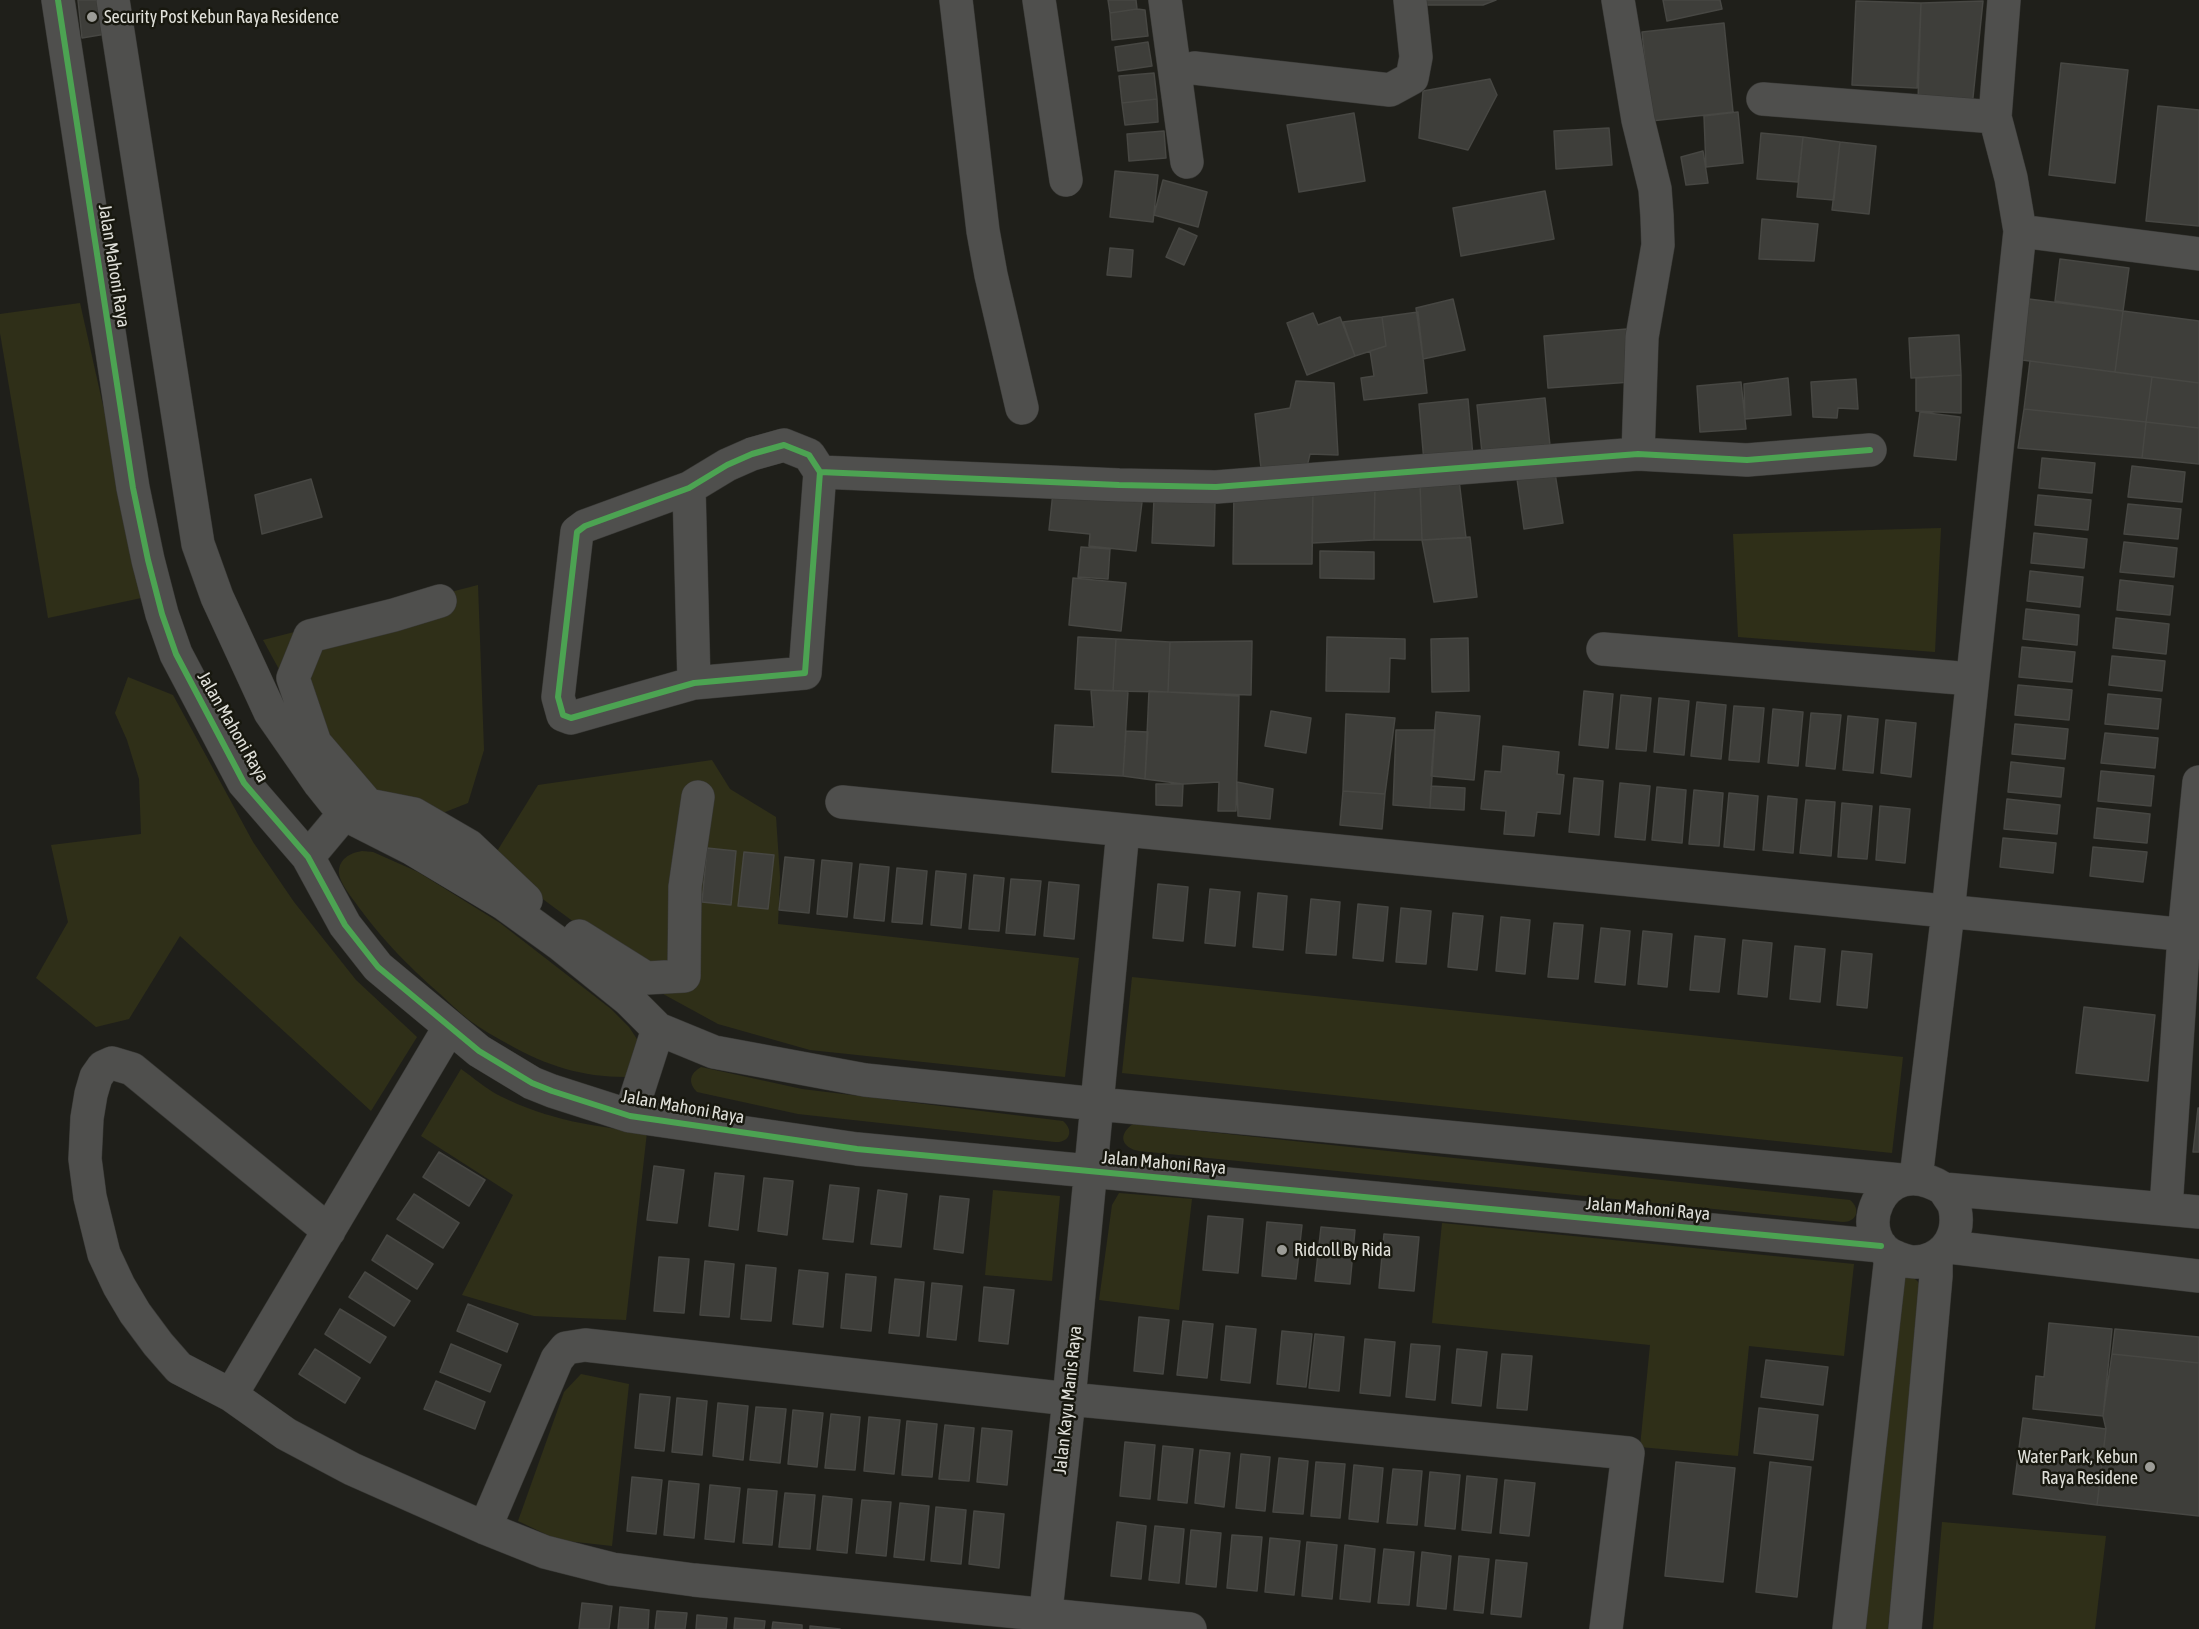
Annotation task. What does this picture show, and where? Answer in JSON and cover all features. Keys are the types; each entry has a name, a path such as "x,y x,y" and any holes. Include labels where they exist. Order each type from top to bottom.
{"street":[{"name":"Jalan Mahoni Raya","path":"58,0 133,488 147,560 176,654 244,783 308,857 345,926 378,967 479,1052 532,1083 630,1116 857,1149 1886,1251"},
{"path":"113,0 198,544 217,597 270,712 320,784 344,814 463,860 646,978 684,976 685,887 698,797"},
{"path":"956,0 983,231 993,285 1022,408"},
{"path":"1039,0 1066,180"},
{"path":"1166,0 1187,162"},
{"path":"1194,68 1390,90 1412,78 1416,57 1410,0"},
{"path":"1618,0 1638,120 1655,189 1657,216 1658,245 1642,337 1638,454"},
{"path":"1920,1182 2020,231 2011,178 1995,117 2004,0"},
{"path":"1762,99 1995,117"},
{"path":"2020,231 2199,254"},
{"path":"784,445 809,455 820,472 805,673 694,683 571,718 563,715 558,697 577,532 585,526 689,488 727,465 752,454 784,445"},
{"path":"820,472 1138,486 1216,487 1638,454 1747,460 1870,450"},
{"path":"689,488 694,683"},
{"path":"440,601 310,636 293,678 315,743 368,805 414,814 463,860 503,903 561,945 629,1000 658,1029 714,1052 865,1080 1920,1182 2199,1212"},
{"path":"1603,649 1972,679"},
{"path":"2166,1208 2192,936 2199,782"},
{"path":"842,802 2192,936"},
{"path":"308,857 344,814"},
{"name":"Jalan Kayu Manis Raya","path":"1044,1622 1069,1399 1123,830"},
{"path":"231,1395 449,1028"},
{"path":"630,1116 658,1029"},
{"path":"329,1231 132,1069 112,1063 103,1067 96,1077 87,1118 85,1159 90,1197 104,1254 129,1304 179,1368 231,1395 286,1434 342,1464 544,1552 612,1569 1044,1622 1190,1629"},
{"path":"1905,1629 1936,1276 1942,1252 1957,1228 1955,1207 1920,1182 1888,1188 1878,1201 1873,1216 1874,1232 1886,1251 1913,1263 1942,1252 2199,1276"},
{"path":"1849,1629 1886,1251"},
{"path":"485,1528 557,1359 567,1348 585,1345 1069,1399 1628,1453 1606,1629"}],"shaded area":[{"path":"80,303 146,597 48,618 0,333 0,314"},
{"path":"1941,528 1935,652 1738,637 1733,534"},
{"path":"478,585 484,750 468,803 425,820 365,798 315,735 263,640"},
{"path":"128,677 173,695 253,842 294,902 356,980 417,1037 371,1111 180,936 129,1019 96,1027 36,978 68,922 51,845 141,834 139,779 127,740 115,713"},
{"path":"712,760 730,789 776,817 780,877 778,924 1079,958 1065,1077 810,1050 718,1024 654,989 593,936 491,861 538,785"},
{"path":"362,851 373,852 418,872 500,923 611,1009 629,1027 639,1042 626,1077 594,1075 551,1064 522,1052 465,1017 394,950 346,889 339,874 340,864 349,855"},
{"path":"1132,977 1903,1057 1892,1153 1122,1073"},
{"path":"701,1067 802,1089 1063,1121 1068,1128 1069,1135 1060,1142 1055,1142 798,1114 697,1092 691,1079"},
{"path":"461,1069 495,1093 536,1111 590,1125 647,1132 626,1320 534,1316 462,1295 513,1195 421,1136"},
{"path":"1133,1124 1850,1200 1856,1207 1856,1214 1852,1220 1843,1222 1139,1151 1125,1144 1123,1137"},
{"path":"993,1190 1060,1196 1052,1281 985,1275"},
{"path":"1119,1193 1192,1199 1179,1310 1099,1300 1112,1205"},
{"path":"1442,1223 1854,1264 1844,1356 1749,1346 1738,1456 1640,1447 1650,1345 1432,1323"},
{"path":"1911,1277 1920,1284 1922,1294 1888,1629 1861,1629 1903,1278"},
{"path":"581,1374 629,1384 612,1546 558,1540 518,1521 564,1392"},
{"path":"1942,1522 2106,1536 2095,1629 1933,1629"}],"building":[{"name":"Security Post Kebun Raya Residence","path":"78,0 102,0 106,34 82,38"},
{"path":"1108,0 1136,0 1137,9 1110,13"},
{"path":"1423,0 1496,0 1483,5 1424,5"},
{"path":"1663,0 1720,0 1722,9 1667,21"},
{"path":"1856,1 1921,3 1917,88 1852,85"},
{"path":"1983,1 1972,107 1918,101 1921,3"},
{"path":"1145,10 1148,36 1112,40 1110,13"},
{"path":"1724,23 1733,112 1651,121 1642,32"},
{"path":"1148,42 1152,66 1118,71 1115,47"},
{"path":"2061,63 2128,70 2115,183 2049,175"},
{"path":"1154,73 1157,99 1122,103 1119,76"},
{"path":"1490,79 1497,95 1468,150 1419,138 1423,91"},
{"path":"1157,99 1158,122 1125,125 1122,103"},
{"path":"2158,106 2199,110 2199,226 2146,221"},
{"path":"1738,112 1743,163 1706,167 1704,116"},
{"path":"1354,113 1365,181 1299,192 1287,125"},
{"path":"1609,128 1612,165 1556,169 1554,131"},
{"path":"1164,131 1166,158 1129,161 1127,134"},
{"path":"1761,133 1803,137 1798,182 1757,179"},
{"path":"1803,137 1840,142 1834,200 1797,197"},
{"path":"1840,142 1876,146 1869,214 1832,210"},
{"path":"1703,151 1708,183 1686,185 1681,157"},
{"path":"1115,171 1158,175 1153,222 1110,217"},
{"path":"1163,180 1207,192 1198,227 1154,215"},
{"path":"1545,191 1554,239 1461,256 1453,208"},
{"path":"1762,219 1818,224 1814,261 1759,259"},
{"path":"1179,228 1197,236 1184,265 1166,257"},
{"path":"1110,248 1133,250 1131,277 1107,275"},
{"path":"2060,259 2129,268 2123,311 2055,301"},
{"path":"1453,299 1465,350 1423,359 1416,308"},
{"path":"2029,299 2123,311 2115,372 2022,360"},
{"path":"2123,311 2199,321 2199,383 2115,372"},
{"path":"1418,312 1427,393 1364,400 1361,378 1374,376 1370,351 1386,346 1382,317"},
{"path":"1313,313 1318,325 1340,317 1355,356 1307,375 1287,323"},
{"path":"1382,317 1386,346 1355,356 1343,322"},
{"path":"1627,329 1631,382 1548,388 1544,336"},
{"path":"1959,335 1961,375 1911,378 1909,338"},
{"path":"2030,361 2152,377 2146,422 2024,409"},
{"path":"1961,375 1961,413 1916,411 1916,378"},
{"path":"2152,377 2199,383 2199,428 2146,422"},
{"path":"1788,378 1791,415 1745,419 1744,384"},
{"path":"1856,379 1858,409 1838,408 1837,418 1813,417 1811,382"},
{"path":"1296,381 1334,383 1338,455 1310,454 1306,471 1261,468 1255,414 1290,408"},
{"path":"1741,382 1746,429 1700,432 1697,386"},
{"path":"1545,398 1551,455 1483,462 1477,405"},
{"path":"1468,399 1473,457 1424,462 1419,404"},
{"path":"2024,409 2146,422 2142,458 2018,448"},
{"path":"1920,412 1960,417 1956,460 1914,456"},
{"path":"2146,422 2199,428 2199,464 2142,458"},
{"path":"2042,458 2095,463 2092,493 2039,488"},
{"path":"2132,466 2185,472 2182,502 2128,497"},
{"path":"1555,473 1563,523 1524,529 1517,479"},
{"path":"311,479 322,517 262,534 255,495"},
{"path":"1459,480 1466,538 1422,540 1420,484"},
{"path":"1420,484 1422,540 1374,540 1375,485"},
{"path":"1375,485 1374,540 1312,543 1313,488"},
{"path":"1234,488 1313,488 1312,564 1233,564"},
{"path":"1053,492 1142,502 1136,551 1089,546 1090,534 1049,530"},
{"path":"2038,495 2091,500 2088,530 2035,525"},
{"path":"1154,499 1215,502 1214,546 1152,543"},
{"path":"2128,504 2181,509 2178,539 2124,534"},
{"path":"2034,533 2087,539 2084,568 2031,563"},
{"path":"1470,537 1477,597 1434,602 1422,540"},
{"path":"2124,542 2177,548 2174,577 2120,572"},
{"path":"1081,547 1110,549 1108,579 1078,577"},
{"path":"1320,551 1374,552 1374,579 1320,578"},
{"path":"2030,571 2083,577 2080,607 2027,601"},
{"path":"1073,578 1126,583 1121,631 1069,625"},
{"path":"2120,580 2173,586 2170,615 2117,610"},
{"path":"2026,609 2079,615 2077,645 2023,639"},
{"path":"2116,618 2169,624 2166,654 2113,648"},
{"path":"1078,637 1116,639 1113,691 1075,689"},
{"path":"1327,637 1405,639 1405,659 1390,658 1389,692 1326,691"},
{"path":"1468,638 1469,691 1432,692 1431,639"},
{"path":"1116,639 1170,642 1168,692 1113,691"},
{"path":"1252,641 1251,695 1168,692 1170,642"},
{"path":"2022,647 2075,652 2072,682 2019,677"},
{"path":"2112,656 2165,661 2162,691 2109,685"},
{"path":"2018,685 2072,690 2069,720 2015,715"},
{"path":"1091,690 1128,691 1123,776 1052,772 1055,725 1094,727"},
{"path":"1149,691 1239,696 1236,811 1218,811 1219,782 1183,784 1145,779"},
{"path":"1584,691 1613,694 1608,748 1579,745"},
{"path":"2108,694 2161,699 2158,729 2105,724"},
{"path":"1621,695 1651,698 1646,751 1616,749"},
{"path":"1659,698 1689,701 1684,755 1654,752"},
{"path":"1697,702 1726,705 1721,759 1691,756"},
{"path":"1734,706 1764,708 1759,762 1729,760"},
{"path":"1773,709 1803,712 1798,766 1768,763"},
{"path":"1271,711 1311,718 1306,753 1265,746"},
{"path":"1436,712 1480,716 1474,780 1431,776"},
{"path":"1811,713 1841,715 1835,769 1806,766"},
{"path":"1346,714 1395,718 1385,794 1343,791"},
{"path":"1848,716 1878,719 1873,773 1843,770"},
{"path":"1886,720 1916,723 1911,777 1881,773"},
{"path":"2015,724 2068,729 2065,759 2012,754"},
{"path":"1396,730 1435,730 1430,808 1393,805"},
{"path":"1126,731 1148,732 1145,779 1123,776"},
{"path":"2105,733 2158,738 2155,768 2101,763"},
{"path":"1503,746 1559,752 1557,774 1564,775 1560,814 1537,812 1534,836 1504,834 1506,811 1481,809 1485,771 1501,772"},
{"path":"2011,762 2064,768 2061,797 2008,792"},
{"path":"2101,771 2154,776 2151,806 2098,801"},
{"path":"1574,778 1603,781 1599,835 1569,832"},
{"path":"1237,782 1273,789 1270,819 1238,816"},
{"path":"1620,783 1650,786 1645,840 1615,837"},
{"path":"1156,784 1183,784 1182,806 1156,805"},
{"path":"1431,786 1465,788 1464,810 1430,808"},
{"path":"1657,787 1686,790 1682,843 1652,840"},
{"path":"1694,790 1723,793 1719,846 1689,844"},
{"path":"1343,791 1385,794 1382,829 1340,825"},
{"path":"1729,793 1758,796 1754,850 1724,847"},
{"path":"1768,796 1797,799 1793,853 1763,850"},
{"path":"2007,799 2060,805 2057,834 2004,829"},
{"path":"1806,800 1835,802 1831,856 1800,853"},
{"path":"1842,803 1872,806 1867,859 1838,857"},
{"path":"1880,806 1910,809 1905,863 1876,860"},
{"path":"2097,808 2150,814 2147,843 2094,838"},
{"path":"2003,838 2056,843 2053,873 2000,867"},
{"path":"2093,847 2147,852 2143,882 2090,876"},
{"path":"707,848 736,851 731,905 702,902"},
{"path":"744,852 774,855 768,909 738,906"},
{"path":"785,857 814,860 809,913 779,910"},
{"path":"822,860 852,863 847,917 817,914"},
{"path":"860,864 889,867 884,921 854,918"},
{"path":"897,868 927,871 922,924 892,922"},
{"path":"936,871 966,874 961,928 931,925"},
{"path":"974,875 1004,878 999,931 969,929"},
{"path":"1011,879 1041,881 1035,935 1006,933"},
{"path":"1049,882 1079,885 1074,939 1044,936"},
{"path":"1158,884 1188,887 1183,941 1153,938"},
{"path":"1210,889 1240,892 1235,946 1205,943"},
{"path":"1258,893 1287,896 1283,950 1253,947"},
{"path":"1311,899 1340,902 1336,955 1306,953"},
{"path":"1358,904 1388,907 1383,961 1353,958"},
{"path":"1401,908 1431,911 1426,964 1396,962"},
{"path":"1453,913 1483,916 1477,970 1448,967"},
{"path":"1501,917 1530,920 1525,974 1496,971"},
{"path":"1554,923 1583,925 1578,979 1548,977"},
{"path":"1601,928 1630,931 1625,985 1595,982"},
{"path":"1643,931 1672,934 1667,987 1638,984"},
{"path":"1695,936 1725,939 1719,992 1690,990"},
{"path":"1743,940 1772,943 1767,997 1738,994"},
{"path":"1795,946 1825,949 1820,1002 1790,999"},
{"path":"1842,951 1872,954 1867,1008 1837,1005"},
{"path":"2084,1007 2155,1015 2148,1081 2076,1073"},
{"path":"2198,1108 2199,1152 2193,1152"},
{"path":"439,1152 485,1180 469,1206 423,1177"},
{"path":"654,1166 684,1170 677,1223 647,1220"},
{"path":"715,1173 744,1176 738,1230 709,1226"},
{"path":"764,1178 793,1181 787,1235 758,1231"},
{"path":"830,1185 859,1188 853,1242 823,1239"},
{"path":"878,1190 907,1194 901,1247 871,1244"},
{"path":"414,1194 459,1223 443,1248 397,1219"},
{"path":"940,1196 969,1199 963,1253 934,1249"},
{"path":"1208,1216 1243,1219 1238,1273 1203,1270"},
{"name":"Ridcoll By Rida","path":"1267,1222 1302,1225 1296,1279 1262,1276"},
{"path":"1321,1227 1355,1230 1350,1284 1315,1281"},
{"path":"1384,1234 1419,1237 1414,1291 1379,1288"},
{"path":"387,1235 433,1264 417,1289 372,1260"},
{"path":"659,1257 689,1259 684,1313 654,1311"},
{"path":"705,1261 734,1264 729,1317 700,1315"},
{"path":"746,1265 776,1268 771,1321 741,1319"},
{"path":"799,1270 828,1273 823,1327 793,1324"},
{"path":"365,1272 410,1301 394,1326 349,1297"},
{"path":"846,1274 876,1277 871,1331 841,1328"},
{"path":"895,1279 924,1282 919,1336 889,1333"},
{"path":"932,1283 962,1286 956,1340 927,1337"},
{"path":"984,1287 1014,1290 1008,1344 979,1341"},
{"path":"468,1304 518,1324 507,1352 457,1331"},
{"path":"340,1309 386,1337 370,1363 325,1334"},
{"path":"1139,1317 1169,1320 1163,1374 1134,1371"},
{"path":"1183,1321 1213,1324 1207,1378 1177,1375"},
{"path":"2049,1323 2112,1329 2103,1416 2033,1409 2036,1376 2044,1377"},
{"path":"1226,1326 1256,1329 1250,1383 1221,1380"},
{"path":"2115,1329 2199,1337 2199,1363 2112,1354"},
{"path":"1282,1331 1312,1334 1306,1387 1277,1384"},
{"path":"1315,1334 1344,1337 1339,1391 1309,1388"},
{"path":"1365,1339 1395,1342 1390,1396 1360,1393"},
{"path":"451,1344 501,1365 490,1392 440,1372"},
{"path":"1411,1344 1440,1346 1435,1400 1406,1397"},
{"path":"315,1349 360,1378 345,1403 299,1374"},
{"path":"1457,1349 1487,1352 1481,1406 1452,1403"},
{"path":"1502,1354 1532,1356 1527,1410 1497,1408"},
{"name":"Water Park, Kebun Raya Residene","path":"2112,1354 2199,1363 2199,1516 2097,1505 2106,1429 2103,1416"},
{"path":"1766,1360 1828,1367 1823,1405 1761,1397"},
{"path":"436,1381 485,1402 475,1429 424,1409"},
{"path":"640,1394 670,1397 664,1451 635,1448"},
{"path":"677,1398 707,1401 702,1455 672,1452"},
{"path":"718,1403 748,1406 743,1460 713,1456"},
{"path":"756,1407 786,1409 780,1463 750,1460"},
{"path":"1759,1408 1818,1415 1813,1460 1754,1453"},
{"path":"793,1410 823,1413 817,1467 788,1464"},
{"path":"831,1414 860,1417 855,1470 825,1468"},
{"path":"869,1417 900,1420 894,1474 864,1471"},
{"path":"2023,1418 2106,1429 2097,1505 2013,1494"},
{"path":"907,1421 937,1424 932,1477 902,1475"},
{"path":"945,1425 974,1428 969,1481 939,1479"},
{"path":"982,1428 1012,1431 1007,1485 977,1482"},
{"path":"1125,1442 1155,1445 1150,1499 1120,1496"},
{"path":"1163,1446 1193,1449 1187,1503 1158,1500"},
{"path":"1200,1450 1230,1453 1224,1507 1195,1503"},
{"path":"1241,1454 1270,1457 1265,1511 1236,1508"},
{"path":"1279,1458 1308,1461 1303,1514 1273,1512"},
{"path":"1316,1462 1345,1464 1340,1518 1311,1516"},
{"path":"1676,1462 1735,1468 1723,1582 1665,1576"},
{"path":"1770,1462 1811,1467 1797,1597 1756,1592"},
{"path":"1354,1465 1383,1468 1378,1522 1349,1519"},
{"path":"1393,1469 1422,1471 1417,1525 1387,1523"},
{"path":"1430,1472 1460,1475 1455,1529 1425,1526"},
{"path":"1467,1476 1497,1479 1491,1533 1462,1530"},
{"path":"632,1477 662,1480 656,1534 627,1531"},
{"path":"1505,1480 1535,1483 1529,1536 1500,1533"},
{"path":"669,1481 699,1484 694,1538 664,1535"},
{"path":"710,1485 740,1488 734,1542 705,1539"},
{"path":"748,1489 777,1491 772,1545 743,1543"},
{"path":"785,1493 815,1495 810,1549 779,1547"},
{"path":"823,1496 852,1499 847,1553 817,1550"},
{"path":"862,1500 891,1502 886,1556 856,1553"},
{"path":"900,1503 929,1506 924,1560 894,1557"},
{"path":"936,1507 966,1510 961,1564 931,1561"},
{"path":"974,1511 1004,1514 999,1568 969,1564"},
{"path":"1117,1522 1146,1526 1141,1579 1111,1576"},
{"path":"1155,1526 1184,1529 1179,1583 1149,1580"},
{"path":"1191,1530 1221,1533 1216,1587 1186,1584"},
{"path":"1232,1535 1262,1537 1257,1591 1227,1588"},
{"path":"1270,1538 1300,1541 1294,1595 1265,1592"},
{"path":"1307,1542 1337,1545 1332,1599 1302,1596"},
{"path":"1345,1545 1375,1549 1370,1602 1340,1599"},
{"path":"1384,1549 1414,1552 1409,1605 1378,1603"},
{"path":"1422,1552 1451,1556 1446,1609 1417,1606"},
{"path":"1459,1556 1489,1559 1483,1613 1454,1610"},
{"path":"1496,1560 1527,1563 1521,1617 1491,1614"},
{"path":"582,1603 612,1606 609,1629 579,1629"},
{"path":"620,1607 649,1610 648,1629 618,1629"},
{"path":"657,1611 687,1613 685,1629 655,1629"},
{"path":"697,1615 727,1618 726,1629 696,1629"},
{"path":"735,1618 765,1621 764,1629 734,1629"},
{"path":"773,1622 802,1625 802,1629 772,1629"},
{"path":"810,1626 840,1629 810,1629"}],"cycle path":[{"path":"58,0 133,488 148,560 162,614 176,654 244,783 308,857 345,925 378,967 479,1051 532,1083 630,1116 857,1149 1881,1246"},
{"path":"820,472 809,455 784,445 752,454 727,465 689,488 585,526 577,532 558,697 563,715 571,718 694,683 805,673 820,472 1216,487 1638,454 1747,460 1870,450"}],"place":[{"name":"Security Post Kebun Raya Residence","path":"92,17"},
{"name":"Ridcoll By Rida","path":"1282,1250"},
{"name":"Water Park, Kebun Raya Residene","path":"2150,1467"}]}
